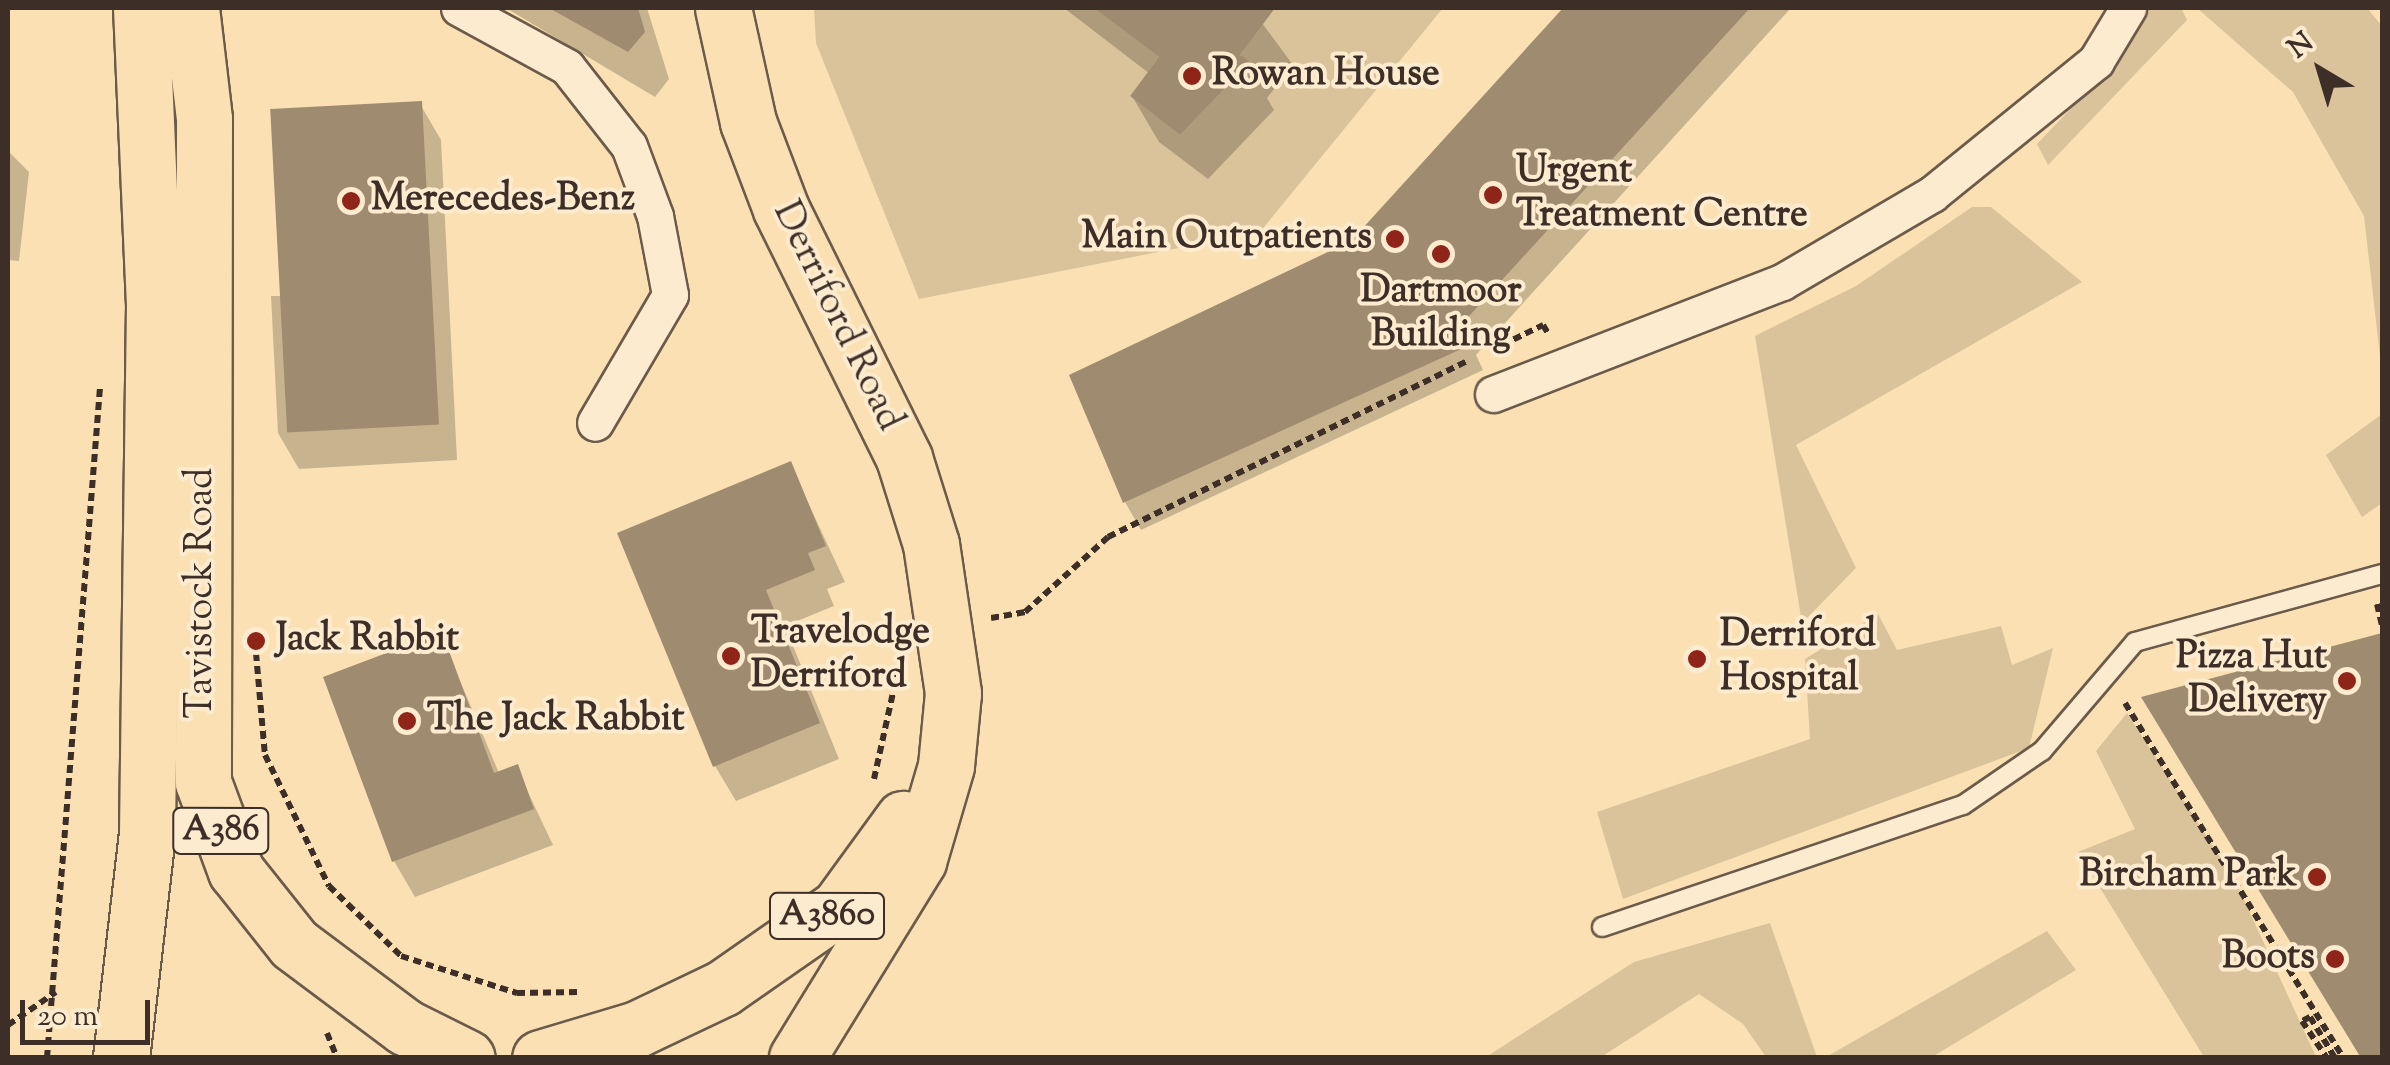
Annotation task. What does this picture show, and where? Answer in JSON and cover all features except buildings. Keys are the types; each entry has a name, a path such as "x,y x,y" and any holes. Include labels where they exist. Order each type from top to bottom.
{"main road":[{"name":"Tavistock Road","path":"122,1058 147,832 154,305 142,8"},
{"name":"Tavistock Road","path":"192,8 204,119 203,782 236,871 294,944 405,1027 468,1058"},
{"name":"Derriford Road","path":"723,8 748,122 781,209 904,458 945,627 952,693 934,814 897,902 797,1058"},
{"name":"Derriford Road","path":"540,1058 710,996 839,908 871,874 926,759 945,627"}],"street":[{"path":"459,8 567,67 629,146 655,216 670,295 594,422"},
{"path":"1493,394 1782,282 1932,194 2096,61 2128,8"}],"lane":[{"path":"1602,927 1962,805 2042,751 2136,642 2382,574"}],"path":[{"path":"1490,350 1543,325 1559,350"},
{"path":"945,627 1025,612 1108,537 1473,359"},
{"path":"47,1058 56,992 100,379"},
{"path":"2377,604 2382,626"},
{"path":"2228,645 2233,665"},
{"path":"872,786 896,659"},
{"path":"2125,703 2338,1056"},
{"path":"314,854 330,886 401,956 517,993 586,992"},
{"path":"8,1025 56,992"},
{"path":"2326,1058 2302,1021 2310,1017 2338,1056"},
{"path":"324,1026 337,1058"}],"shaded area":[{"path":"814,8 1094,8 1159,57 1130,96 1180,135 1249,63 1240,55 1268,17 1255,8 1443,8 1260,232 919,299 816,43"},
{"path":"2148,8 2181,8 2187,20 2048,165 2037,144 2119,58"},
{"path":"2197,8 2367,8 2382,26 2382,374 2364,216 2293,92"},
{"path":"1972,207 1991,207 2082,282 1796,445 1856,568 1802,623 1755,336 1856,286"},
{"path":"2382,414 2382,503 2362,517 2326,455"},
{"path":"1878,614 1897,650 2001,626 2012,665 2053,648 2029,748 1623,899 1597,812 1810,739 1805,659"},
{"path":"2127,713 2235,880 2316,1057 2204,1057 2078,852 2135,829 2096,751"},
{"path":"1770,923 1817,1057 1766,1057 1743,1024 1699,994 1601,1057 1486,1057 1634,962"},
{"path":"2047,931 2076,970 1932,1057 1826,1057"}],"place":[{"name":"Rowan House","path":"1192,76"},
{"name":"Urgent Treatment Centre","path":"1493,195"},
{"name":"Merecedes-Benz","path":"351,201"},
{"name":"Main Outpatients","path":"1395,239"},
{"name":"Dartmoor Building","path":"1441,254"},
{"name":"Jack Rabbit","path":"256,641"},
{"name":"Travelodge Derriford","path":"731,656"},
{"name":"Derriford Hospital","path":"1697,659"},
{"name":"Pizza Hut Delivery","path":"2347,681"},
{"name":"The Jack Rabbit","path":"407,721"},
{"name":"Bircham Park","path":"2317,877"},
{"name":"Boots","path":"2335,959"}]}
